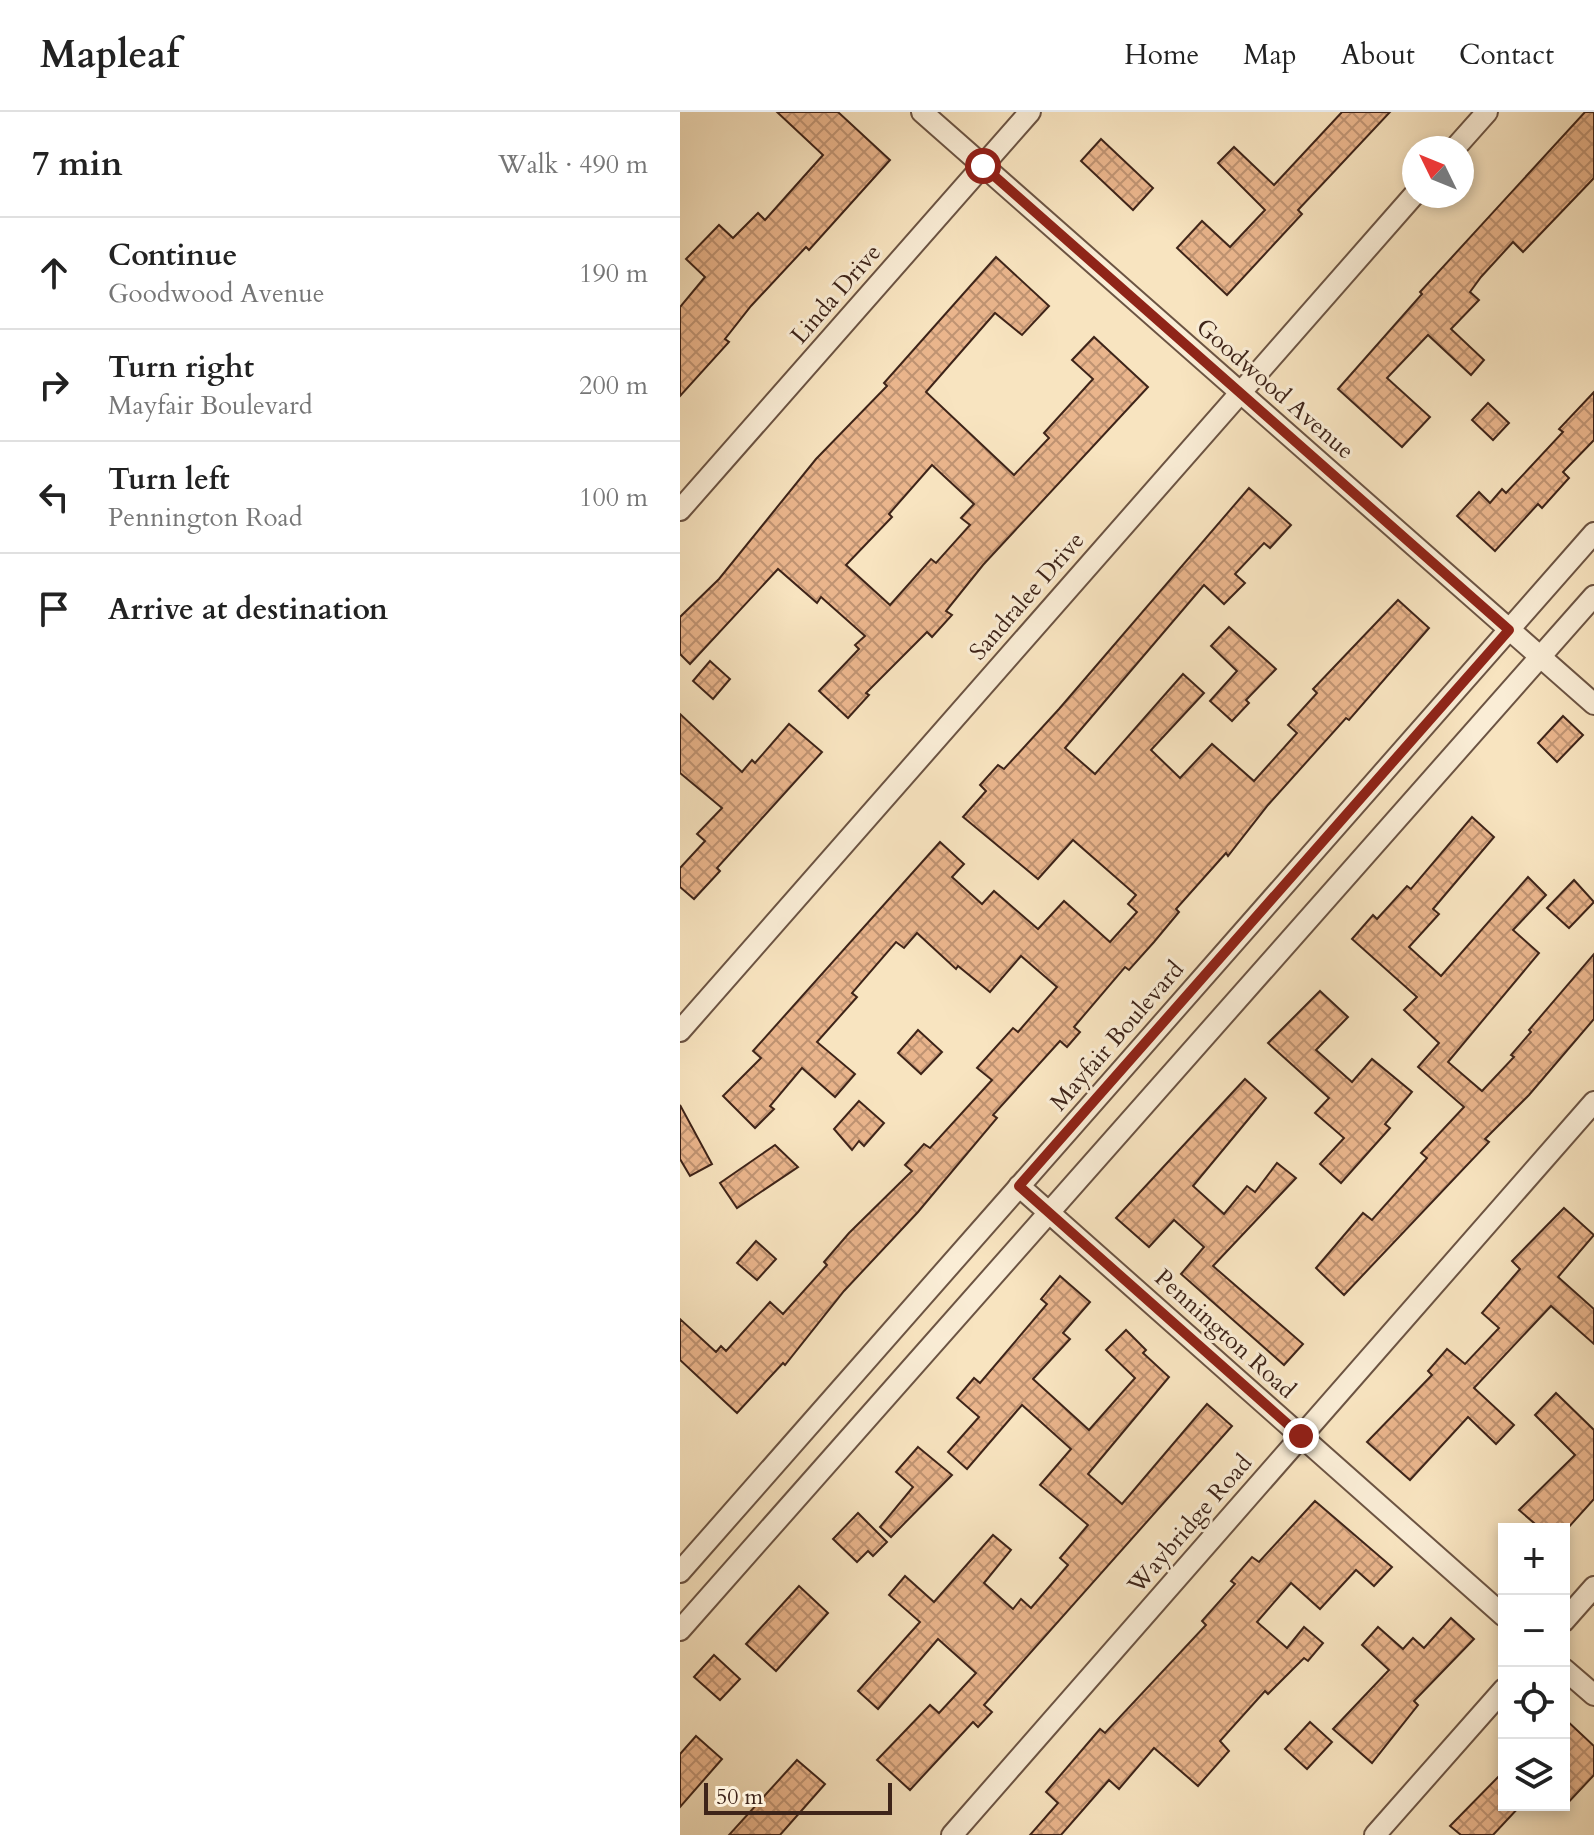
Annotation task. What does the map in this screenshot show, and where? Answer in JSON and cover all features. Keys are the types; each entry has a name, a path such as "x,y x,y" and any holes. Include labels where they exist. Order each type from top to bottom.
{"street":[{"name":"Goodwood Avenue","path":"922,112 1594,704"},
{"name":"Linda Drive","path":"680,510 1030,112"},
{"path":"1466,136 1487,112"},
{"name":"Sandralee Drive","path":"680,1031 1403,208"},
{"name":"Mayfair Boulevard","path":"680,1572 1594,533"},
{"path":"680,1630 1594,596"},
{"name":"Waybridge Road","path":"952,1835 1594,1102"},
{"name":"Pennington Road","path":"1019,1186 1498,1611"},
{"path":"1570,1614 1594,1587"},
{"path":"1570,1674 1594,1695"},
{"path":"1375,1835 1498,1696"}],"building":[{"path":"777,112 838,112 890,160 809,250 806,247 751,306 725,339 729,342 680,396 680,307 705,277 686,259 719,225 733,238 758,213 765,220 823,155"},
{"path":"1342,112 1390,112 1298,210 1302,214 1227,295 1177,248 1202,221 1230,247 1265,210 1218,163 1234,147 1274,185"},
{"path":"1585,112 1594,112 1594,178 1523,252 1513,242 1470,292 1479,300 1451,329 1484,360 1471,375 1428,335 1387,378 1430,417 1402,447 1338,389 1422,294 1420,292"},
{"path":"1101,139 1153,188 1133,210 1081,161"},
{"path":"996,257 1049,306 1022,335 995,313 926,392 1014,475 1049,438 1044,433 1093,379 1072,360 1094,337 1148,387 983,565 946,611 952,615 932,637 927,632 866,693 869,695 848,718 819,691 859,649 855,645 865,636 821,597 817,603 778,569 690,664 680,654 680,617 719,579 816,459 887,386 884,383","holes":["932,465 974,504 961,518 970,525 936,563 931,559 890,605 846,565 892,517 889,514"]},
{"path":"1594,392 1594,440 1563,472 1569,478 1542,508 1538,504 1495,551 1457,516 1479,492 1490,503 1502,489 1506,493 1563,432 1559,429"},
{"path":"1488,403 1509,423 1493,440 1472,420"},
{"path":"1249,488 1291,525 1270,548 1264,543 1235,574 1245,583 1224,604 1204,585 1065,748 1095,774 1183,674 1204,693 1151,750 1180,778 1212,744 1254,781 1297,733 1288,725 1317,693 1313,689 1398,600 1429,628 1349,720 1346,718 1268,805 1228,856 1226,853 1176,909 1179,912 1129,970 1125,967 1074,1027 1080,1032 1067,1047 1060,1041 993,1115 997,1118 918,1212 844,1291 785,1365 783,1363 737,1413 680,1360 680,1319 716,1352 721,1346 726,1351 770,1302 783,1314 827,1265 824,1262 849,1233 912,1171 905,1165 924,1144 930,1148 992,1080 977,1068 1013,1028 1018,1032 1057,987 1021,956 990,992 958,966 956,969 917,933 904,948 896,942 852,993 857,997 817,1042 855,1074 835,1097 802,1068 770,1106 774,1109 755,1128 723,1096 761,1058 753,1051 940,842 964,864 952,877 982,904 994,891 1038,929 1064,901 1110,942 1137,912 1128,904 1136,895 1073,840 1038,879 963,817 986,791 980,785 998,765 1004,769 1059,709"},
{"path":"1229,627 1276,669 1246,700 1249,703 1232,721 1210,701 1237,671 1211,646"},
{"path":"710,661 730,679 713,699 693,681"},
{"path":"680,714 742,772 752,760 755,763 789,724 822,752 717,868 720,871 694,899 680,887 680,868 705,841 697,834 722,808 680,773"},
{"path":"1563,716 1583,735 1557,762 1538,743"},
{"path":"1472,817 1494,837 1433,909 1439,914 1409,947 1441,976 1528,877 1546,895 1513,930 1539,953 1448,1062 1482,1091 1514,1057 1511,1055 1531,1032 1529,1030 1594,954 1594,1019 1529,1095 1485,1139 1489,1142 1344,1295 1316,1268 1363,1213 1372,1220 1427,1158 1421,1153 1464,1107 1418,1067 1439,1043 1404,1010 1417,997 1352,939 1373,915 1377,919 1407,886 1411,889"},
{"path":"1574,880 1594,902 1569,928 1547,908"},
{"path":"1320,991 1348,1017 1316,1050 1352,1082 1372,1059 1412,1092 1385,1124 1390,1128 1341,1183 1320,1164 1344,1138 1315,1113 1329,1098 1268,1043"},
{"path":"918,1030 942,1052 921,1074 898,1053"},
{"path":"1245,1079 1266,1098 1193,1186 1224,1214 1247,1186 1255,1192 1277,1163 1296,1178 1213,1266 1303,1344 1284,1365 1181,1274 1204,1247 1174,1220 1149,1247 1116,1218"},
{"path":"859,1101 884,1123 864,1146 859,1141 852,1150 834,1129"},
{"path":"680,1105 712,1164 690,1176 680,1159"},
{"path":"775,1145 798,1167 737,1208 720,1183"},
{"path":"1564,1208 1594,1235 1558,1277 1594,1309 1594,1344 1551,1306 1474,1388 1514,1425 1496,1444 1468,1417 1410,1480 1367,1442 1432,1375 1428,1371 1447,1349 1465,1364 1499,1328 1482,1313 1520,1269 1512,1261"},
{"path":"756,1241 776,1259 757,1280 737,1263"},
{"path":"1060,1276 1090,1302 1063,1333 1070,1339 1033,1379 1089,1430 1135,1378 1106,1350 1126,1330 1146,1350 1143,1353 1169,1377 1088,1474 1122,1504 1207,1404 1232,1426 984,1705 992,1712 978,1727 973,1722 910,1790 877,1760 930,1705 939,1713 976,1673 938,1639 878,1709 858,1691 920,1622 889,1595 905,1576 934,1602 993,1535 1011,1550 984,1583 1013,1609 1021,1599 1031,1608 1068,1565 1060,1558 1088,1525 1040,1485 1071,1449 1022,1405 967,1469 948,1452 979,1417 957,1398 974,1378 980,1383 1047,1304 1041,1299"},
{"path":"1556,1393 1594,1430 1594,1499 1570,1526 1570,1523 1534,1523 1519,1510 1575,1455 1535,1415"},
{"path":"918,1447 952,1475 891,1537 880,1527 913,1487 896,1472"},
{"path":"1315,1501 1392,1567 1374,1586 1356,1570 1320,1609 1291,1583 1257,1622 1287,1648 1304,1627 1323,1643 1308,1661 1304,1658 1268,1694 1265,1691 1220,1741 1229,1751 1198,1786 1154,1748 1119,1789 1109,1780 1061,1835 1030,1835 1058,1803 1046,1792 1100,1729 1105,1733 1206,1625 1202,1621 1235,1584 1231,1581 1252,1557 1259,1562"},
{"path":"858,1513 887,1542 873,1556 868,1551 857,1562 833,1539"},
{"path":"799,1586 828,1613 776,1671 746,1644"},
{"path":"1451,1618 1474,1639 1414,1701 1418,1705 1372,1763 1333,1729 1389,1670 1362,1645 1378,1627 1403,1649 1413,1638 1424,1648"},
{"path":"714,1655 740,1679 720,1700 694,1677"},
{"path":"1310,1722 1332,1742 1307,1769 1285,1749"},
{"path":"1570,1724 1594,1746 1594,1775 1570,1801"},
{"path":"696,1736 722,1759 680,1807 680,1754"},
{"path":"797,1760 825,1784 780,1835 729,1835"},
{"path":"1498,1777 1498,1811 1515,1811 1493,1835 1461,1835 1450,1826"}],"route":[{"path":"983,166 1509,630 1019,1186 1301,1436"}]}
